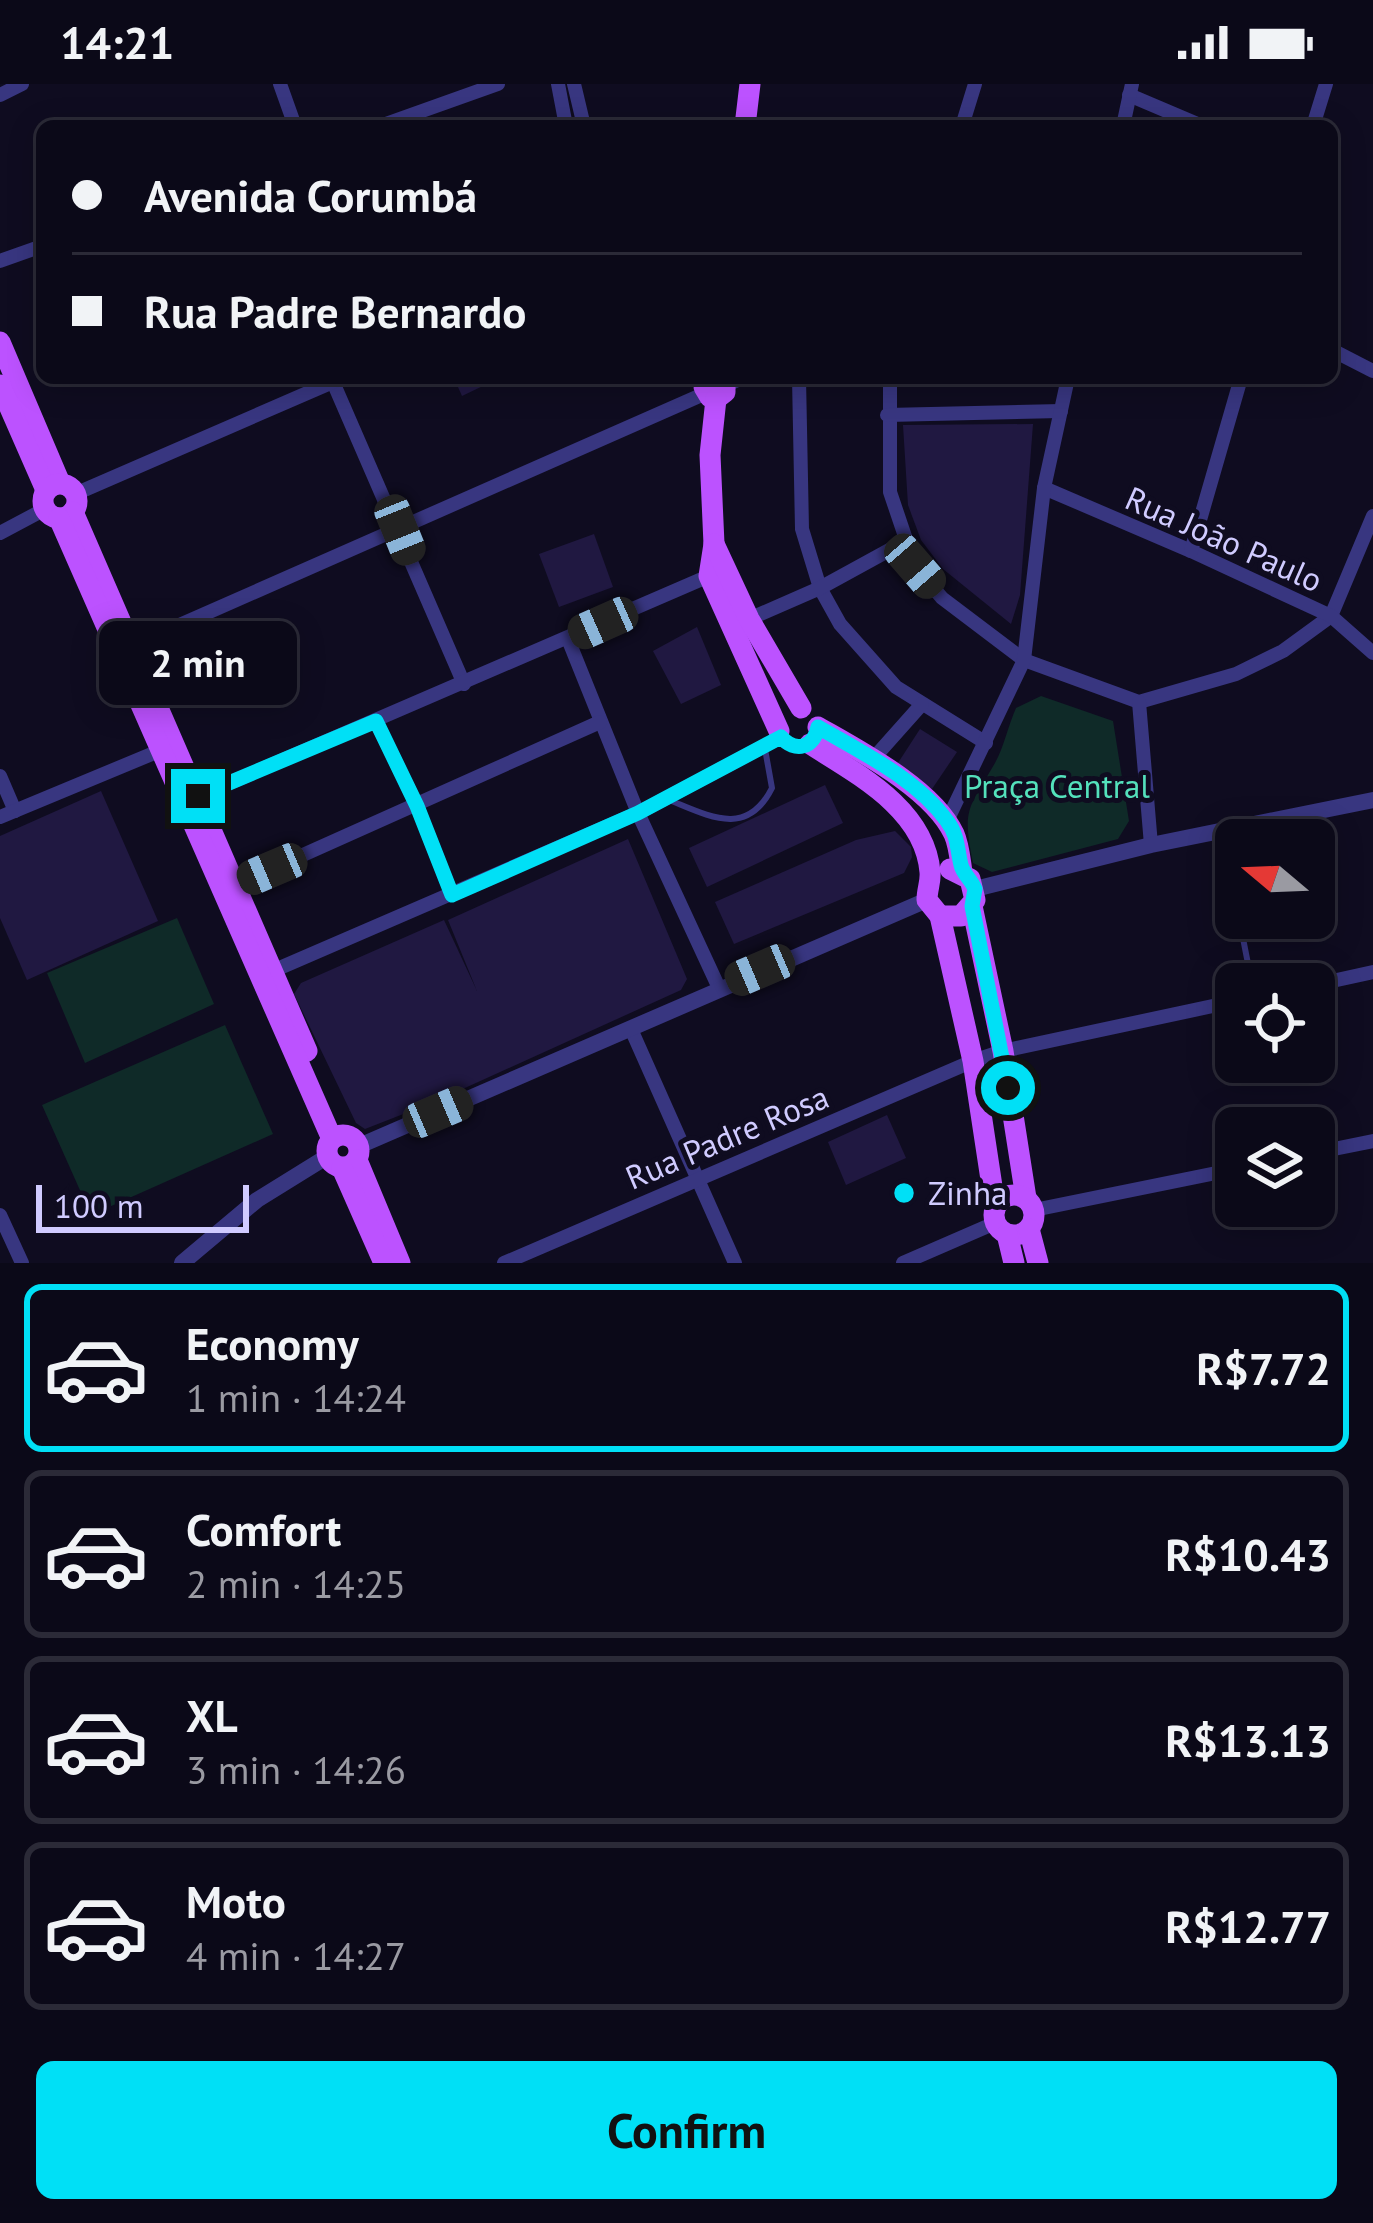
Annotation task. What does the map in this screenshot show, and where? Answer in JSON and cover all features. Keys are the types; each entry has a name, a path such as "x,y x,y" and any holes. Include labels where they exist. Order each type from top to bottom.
{"main road":[{"path":"746,120 750,84"},
{"path":"0,342 159,751 236,885 266,974"},
{"path":"720,385 710,455 713,544 709,576 775,738 790,746 814,735 873,759 928,801 957,840 1003,1051 1014,1263"},
{"path":"0,386 132,646 190,800 343,1151 384,1263"},
{"path":"713,544 748,619 801,708 815,716 814,735"},
{"path":"775,738 784,714 801,708"},
{"path":"814,735 908,817 921,837 1014,1217 1038,1263"},
{"path":"933,898 951,869 970,889"},
{"path":"933,898 962,916 970,889"},
{"path":"343,1151 400,1263"}],"street":[{"path":"0,94 22,84"},
{"path":"280,84 293,120"},
{"path":"397,120 498,84"},
{"path":"558,84 565,120"},
{"path":"574,84 583,120"},
{"path":"964,120 975,84"},
{"path":"1315,120 1326,84"},
{"path":"1124,120 1131,89 1190,120"},
{"path":"0,261 36,248"},
{"path":"1338,353 1373,371"},
{"path":"0,533 60,501 327,384"},
{"path":"340,384 464,684"},
{"path":"799,384 802,529 820,588 840,624 896,687 986,743"},
{"path":"890,384 890,492 915,566 942,598 1024,660 1139,702 1236,674 1282,651 1330,616 1373,516"},
{"path":"947,821 1024,660 1044,488 1067,384"},
{"path":"1191,551 1239,384"},
{"path":"132,646 720,385"},
{"path":"887,415 1060,411"},
{"name":"Rua João Paulo","path":"1044,488 1330,616 1373,653"},
{"path":"748,619 820,588 904,542"},
{"path":"190,800 709,576"},
{"path":"568,639 638,813 719,988"},
{"path":"1139,702 1151,845"},
{"path":"873,759 922,704"},
{"path":"376,721 452,895"},
{"path":"236,885 600,722"},
{"path":"266,974 638,813 775,738"},
{"path":"0,776 7,814 159,751"},
{"path":"1280,819 1373,800"},
{"path":"970,889 1215,832"},
{"path":"182,1263 257,1200 343,1151 933,898"},
{"path":"1335,980 1373,972"},
{"path":"1003,1051 1215,1006"},
{"path":"631,1029 734,1263"},
{"name":"Rua Padre Rosa","path":"504,1263 1003,1051"},
{"path":"1335,1149 1373,1141"},
{"path":"903,1263 1014,1217 1215,1173"},
{"path":"0,1215 22,1263"}],"lane":[{"path":"665,799 729,820 756,811 772,788 775,738"}],"green space":[{"name":"Praça Central","path":"1041,696 1113,721 1129,821 1118,839 992,872 973,863 970,810 998,757 1016,708"},
{"path":"177,918 214,1004 85,1063 47,973"},
{"path":"225,1025 273,1134 91,1215 42,1105"}],"building":[{"path":"457,384 487,384 462,396"},
{"path":"1033,424 1020,595 1011,624 943,569 921,540 908,505 903,425"},
{"path":"594,534 613,587 559,607 539,554"},
{"path":"697,627 721,685 681,704 653,651"},
{"path":"920,729 957,752 932,789 896,766"},
{"path":"825,785 843,823 707,887 689,848"},
{"path":"101,791 158,921 27,980 0,918 0,836"},
{"path":"895,831 911,847 904,873 734,944 715,902 856,840"},
{"path":"628,839 687,979 681,990 434,1102 365,1129 356,1123 294,994 301,983 444,920 477,991 448,920"},
{"path":"887,1115 906,1158 846,1185 828,1142"}],"place":[{"name":"Zinha","path":"904,1193"}],"route":[{"path":"198,796 376,721 452,895 638,813 781,737 790,746 810,744 818,727 873,759 928,801 957,840 962,872 975,889 972,906 1008,1088"}]}
